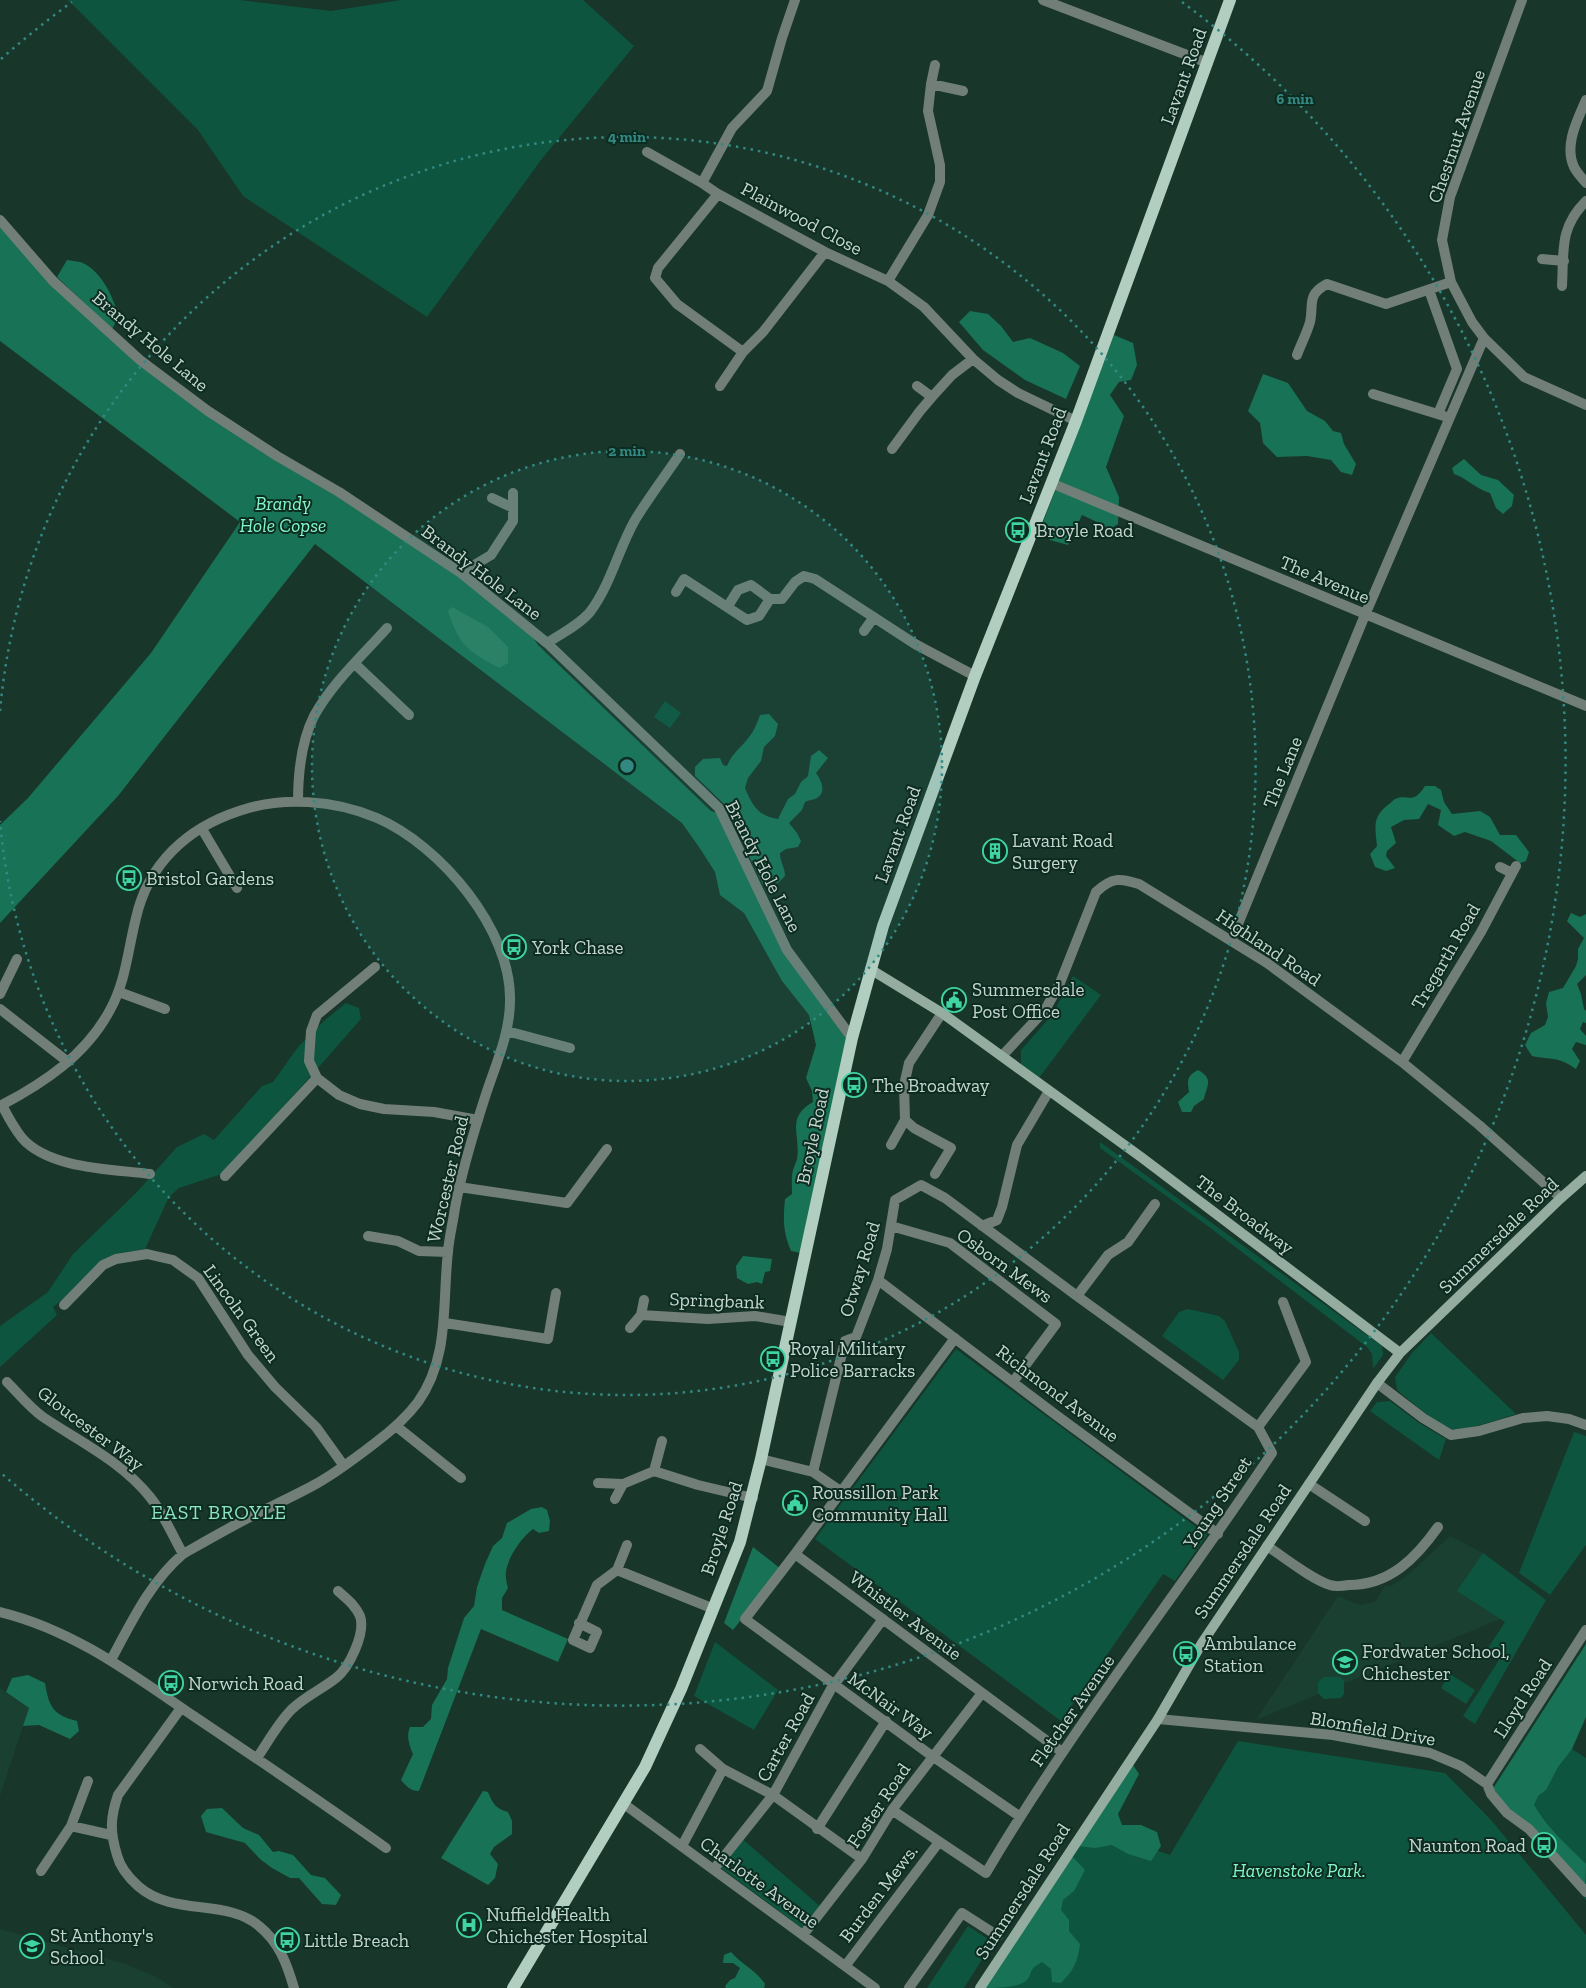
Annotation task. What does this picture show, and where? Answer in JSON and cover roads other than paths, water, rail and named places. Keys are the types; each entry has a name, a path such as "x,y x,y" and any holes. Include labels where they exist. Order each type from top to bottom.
{"main road":[{"name":"Lavant Road","path":"852,1038 870,969 910,850 975,676 1076,421 1230,0"},
{"name":"Broyle Road","path":"513,1988 646,1768 714,1609 740,1542 762,1459 852,1038"}],"street":[{"path":"702,183 732,128 767,91 782,38 796,0"},
{"path":"1043,0 1208,63"},
{"name":"Chestnut Avenue","path":"1522,0 1450,197 1442,240 1451,282 1472,322 1484,338 1524,377 1586,405"},
{"path":"888,281 928,215 940,182 940,165 928,110 935,65"},
{"path":"931,84 963,91"},
{"path":"1586,100 1575,125 1570,145 1574,167 1586,183"},
{"name":"Plainwood Close","path":"647,152 718,194 825,252 888,281 924,307 973,359 998,380 1076,421"},
{"path":"718,194 658,268 655,278 677,304 743,352"},
{"path":"1562,286 1565,232 1574,212 1586,201"},
{"name":"Brandy Hole Lane","path":"0,220 53,281 140,360 208,411 277,456 339,492 461,573 547,644 719,808 787,950 852,1038"},
{"path":"720,386 743,352 763,332 825,252"},
{"path":"1542,259 1564,261"},
{"path":"1296,356 1311,320 1310,305 1318,289 1327,284 1386,304 1451,282"},
{"path":"1428,290 1457,370 1438,414"},
{"path":"1365,615 1484,338"},
{"path":"892,450 932,397 952,375 973,359"},
{"path":"917,386 932,397"},
{"path":"1373,394 1449,417"},
{"path":"547,644 577,624 589,613 612,575 635,520 680,454"},
{"name":"The Avenue","path":"1051,484 1586,706"},
{"path":"461,573 491,555 512,521 513,493"},
{"path":"492,498 513,508"},
{"path":"728,606 738,590 751,585 770,599 782,599 795,582 804,576 815,579 914,644 975,676"},
{"path":"676,592 684,580 728,606 747,620 759,616 770,599"},
{"name":"The Lane","path":"1231,941 1365,615"},
{"path":"864,631 874,617"},
{"path":"298,802 298,777 308,732 314,716 324,701 387,628"},
{"path":"355,664 409,715"},
{"name":"Worcester Road","path":"111,1660 137,1612 170,1565 183,1554 315,1484 344,1466 396,1426 416,1405 432,1379 444,1323 448,1252 459,1187 478,1120 507,1031 511,996 504,959 490,927 453,877 418,843 379,819 354,810 326,804 298,802 252,806 233,812 183,840 168,854 142,895 124,977 119,992 100,1026 88,1042 68,1062 30,1090 1,1106 24,1140 49,1157 63,1162 150,1174"},
{"path":"202,828 237,888"},
{"name":"Tregarth Road","path":"1402,1062 1481,932 1514,870 1500,867"},
{"name":"Highland Road","path":"1002,1056 1045,1010 1060,983 1096,892 1106,882 1122,879 1139,884 1267,963 1402,1062 1479,1125 1561,1198"},
{"path":"0,994 17,959"},
{"path":"375,967 317,1015 311,1030 309,1061 317,1078 339,1095 360,1104 384,1109 434,1112 478,1120"},
{"name":"The Broadway","path":"870,969 942,1013 1142,1157 1400,1353"},
{"path":"119,992 165,1009"},
{"path":"0,1008 68,1062"},
{"path":"891,1145 905,1120 904,1085 909,1063 942,1013"},
{"path":"507,1031 570,1048"},
{"path":"225,1176 317,1078"},
{"path":"982,1226 997,1220 1017,1145 1049,1091"},
{"path":"905,1120 914,1128 951,1148 935,1174"},
{"path":"459,1187 567,1203 607,1149"},
{"name":"Summersdale Road","path":"980,1988 1158,1719 1202,1643 1377,1383 1400,1353 1586,1176"},
{"name":"Otway Road","path":"813,1472 845,1341 856,1337 878,1280 887,1249 895,1200 921,1185 945,1198 1258,1427"},
{"path":"1077,1296 1108,1255 1128,1242 1155,1204"},
{"name":"Osborn Mews","path":"891,1226 950,1243 1056,1324 1013,1382"},
{"path":"368,1236 398,1241 419,1251 448,1252"},
{"name":"Lincoln Green","path":"64,1305 103,1265 116,1259 147,1254 173,1260 198,1278 248,1354 275,1387 316,1427 344,1466"},
{"name":"Richmond Avenue","path":"878,1280 1218,1534"},
{"path":"444,1323 548,1339 556,1293"},
{"name":"Springbank","path":"630,1328 641,1315 644,1300"},
{"path":"1258,1427 1306,1362 1283,1302"},
{"name":"Springbank","path":"641,1315 708,1319 755,1316 791,1322"},
{"path":"795,1554 955,1338"},
{"name":"Gloucester Way","path":"7,1382 41,1416 105,1455 130,1477 150,1497 183,1554"},
{"path":"1377,1383 1423,1418 1452,1435 1479,1431 1523,1418 1547,1416 1570,1419 1586,1425"},
{"path":"396,1426 461,1478"},
{"name":"Young Street","path":"1192,1570 1272,1452 1258,1427"},
{"path":"654,1471 662,1441"},
{"path":"762,1459 813,1472 842,1492"},
{"path":"598,1483 623,1484 654,1471 698,1485 753,1498"},
{"path":"615,1499 623,1484"},
{"path":"1309,1484 1365,1521"},
{"path":"1268,1546 1330,1585 1357,1585 1374,1583 1408,1562 1424,1547 1438,1526"},
{"path":"579,1623 597,1585 617,1570 627,1544"},
{"name":"McNair Way","path":"795,1554 745,1619 932,1756 1019,1816"},
{"name":"Whistler Avenue","path":"795,1554 1062,1752"},
{"path":"617,1570 714,1609"},
{"name":"Fletcher Avenue","path":"938,1842 986,1873 1019,1816 1062,1752 1192,1570"},
{"path":"257,1758 291,1710 304,1698 336,1678 353,1656 359,1636 361,1618 352,1602 338,1592"},
{"path":"0,1612 28,1619 58,1631 111,1660 386,1848"},
{"name":"Carter Road","path":"714,1869 773,1795 834,1685 882,1619"},
{"name":"Lloyd Road","path":"1487,1784 1586,1630"},
{"name":"Foster Road","path":"803,1936 862,1860 892,1810 982,1693"},
{"path":"181,1708 118,1795 112,1812 111,1836 119,1862 131,1880 148,1895 172,1904 237,1913 258,1925 276,1944 286,1963 294,1988"},
{"name":"Blomfield Drive","path":"1158,1719 1333,1735 1430,1753 1461,1766 1487,1784 1491,1794 1507,1813 1530,1830 1586,1892"},
{"path":"817,1829 886,1722"},
{"path":"700,1749 723,1769 773,1795 817,1829 862,1860"},
{"path":"682,1846 723,1769"},
{"path":"41,1871 71,1826 88,1781"},
{"name":"Charlotte Avenue","path":"624,1804 875,1988"},
{"path":"892,1810 938,1842"},
{"path":"71,1826 111,1836"},
{"name":"Burden Mews.","path":"846,1965 938,1842"},
{"path":"909,1988 962,1914 998,1936"}],"place":[{"name":"Broyle Road","path":"1018,530"},
{"name":"Lavant Road Surgery","path":"995,851"},
{"name":"Bristol Gardens","path":"129,878"},
{"name":"York Chase","path":"514,947"},
{"name":"Summersdale Post Office","path":"954,1000"},
{"name":"The Broadway","path":"854,1085"},
{"name":"Royal Military Police Barracks","path":"773,1359"},
{"name":"Roussillon Park Community Hall","path":"795,1503"},
{"name":"Ambulance Station","path":"1186,1654"},
{"name":"Fordwater School, Chichester","path":"1345,1662"},
{"name":"Norwich Road","path":"171,1683"},
{"name":"Naunton Road","path":"1544,1845"},
{"name":"Nuffield Health Chichester Hospital","path":"469,1925"},
{"name":"Little Breach","path":"287,1940"},
{"name":"St Anthony's School","path":"32,1946"}],"district":[{"name":"EAST BROYLE","path":"219,1512"}],"park label":[{"name":"Brandy Hole Copse","path":"283,514"},
{"name":"Havenstoke Park.","path":"1299,1870"}]}
